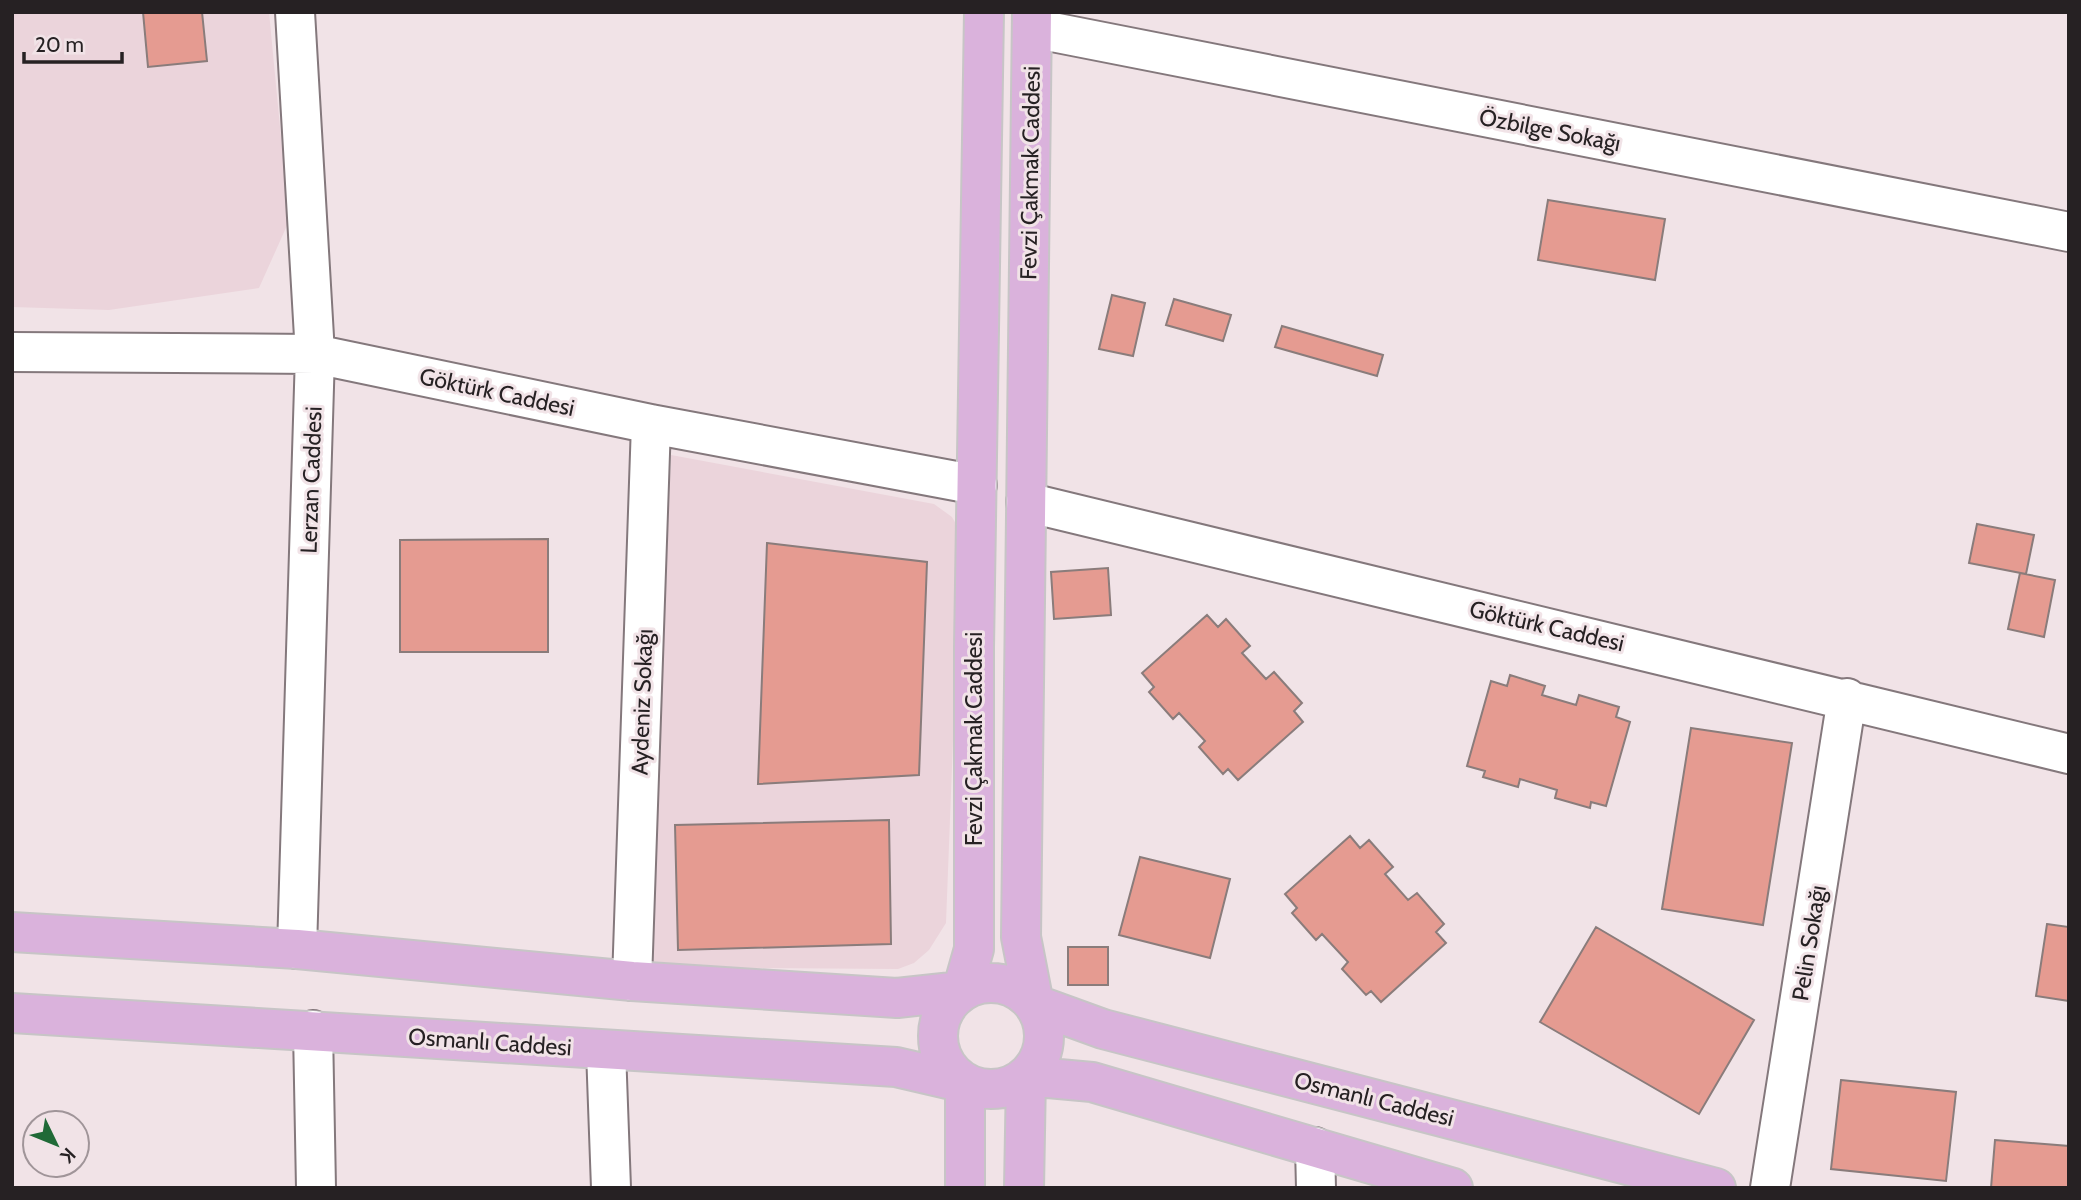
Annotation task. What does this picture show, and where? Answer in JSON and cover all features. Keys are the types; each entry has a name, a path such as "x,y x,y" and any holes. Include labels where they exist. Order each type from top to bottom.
{"main road":[{"name":"Fevzi Çakmak Caddesi","path":"962,991 974,948 984,12"},
{"name":"Fevzi Çakmak Caddesi","path":"1032,20 1021,937 1034,1004"},
{"path":"978,485 1026,502"},
{"path":"12,932 296,949 632,981 897,998 962,991 980,983 997,982 1012,986 1034,1004 1044,1028 1044,1046 1037,1062 1026,1076 1011,1085 994,1089 965,1083 944,1061 937,1034 946,1007 962,991"},
{"name":"Osmanlı Caddesi","path":"1034,1004 1103,1029 1716,1188"},
{"name":"Osmanlı Caddesi","path":"12,1013 896,1067 965,1083"},
{"path":"1026,1076 1092,1082 1453,1188"},
{"path":"1024,1188 1026,1076"},
{"path":"965,1083 965,1188"}],"street":[{"name":"Lerzan Caddesi","path":"295,12 315,354 296,949"},
{"name":"Özbilge Sokağı","path":"1032,20 2069,232"},
{"name":"Göktürk Caddesi","path":"12,352 315,354 651,424 978,485"},
{"name":"Aydeniz Sokağı","path":"632,981 651,424"},
{"name":"Göktürk Caddesi","path":"1026,502 1847,698 2069,754"},
{"name":"Pelin Sokağı","path":"1770,1188 1847,698"},
{"path":"313,1030 316,1188"},
{"path":"606,1050 611,1188"},
{"path":"1315,1147 1316,1188"}],"shaded area":[{"path":"12,12 269,12 289,221 259,288 109,310 12,307"},
{"path":"671,455 934,504 952,517 961,533 946,923 929,950 914,963 898,969 651,967"}],"building":[{"path":"143,12 202,12 207,61 148,67"},
{"path":"1548,200 1665,219 1655,280 1538,260"},
{"path":"1112,295 1145,303 1133,356 1099,349"},
{"path":"1174,299 1231,315 1223,341 1166,325"},
{"path":"1282,326 1383,355 1377,376 1275,347"},
{"path":"1977,524 2034,535 2026,574 1969,563"},
{"path":"548,539 548,652 400,652 400,540"},
{"path":"767,543 927,562 919,775 758,784"},
{"path":"1108,568 1111,615 1054,619 1051,572"},
{"path":"2020,573 2055,580 2044,637 2008,629"},
{"path":"1207,615 1218,627 1226,619 1250,646 1242,653 1266,679 1274,672 1302,703 1294,711 1303,722 1238,780 1228,769 1223,774 1199,747 1205,741 1179,713 1173,719 1149,692 1154,687 1142,673"},
{"path":"1510,675 1545,686 1542,695 1576,705 1579,695 1619,707 1616,717 1630,722 1606,806 1591,802 1590,808 1555,798 1557,790 1520,779 1518,787 1483,777 1485,771 1467,766 1491,681 1507,686"},
{"path":"1691,728 1792,743 1763,925 1662,909"},
{"path":"889,820 891,944 678,950 675,825"},
{"path":"1350,836 1360,848 1369,840 1393,867 1385,874 1408,900 1417,893 1444,924 1436,932 1446,943 1381,1002 1371,991 1366,995 1342,969 1348,962 1322,934 1316,940 1292,913 1297,908 1285,894"},
{"path":"1140,857 1230,879 1210,958 1119,935"},
{"path":"2047,924 2069,927 2069,1001 2036,996"},
{"path":"1596,927 1754,1020 1699,1114 1540,1022"},
{"path":"1068,947 1108,947 1108,985 1068,985"},
{"path":"1841,1080 1956,1092 1946,1181 1831,1169"},
{"path":"1995,1140 2069,1146 2069,1188 1991,1188"}]}
